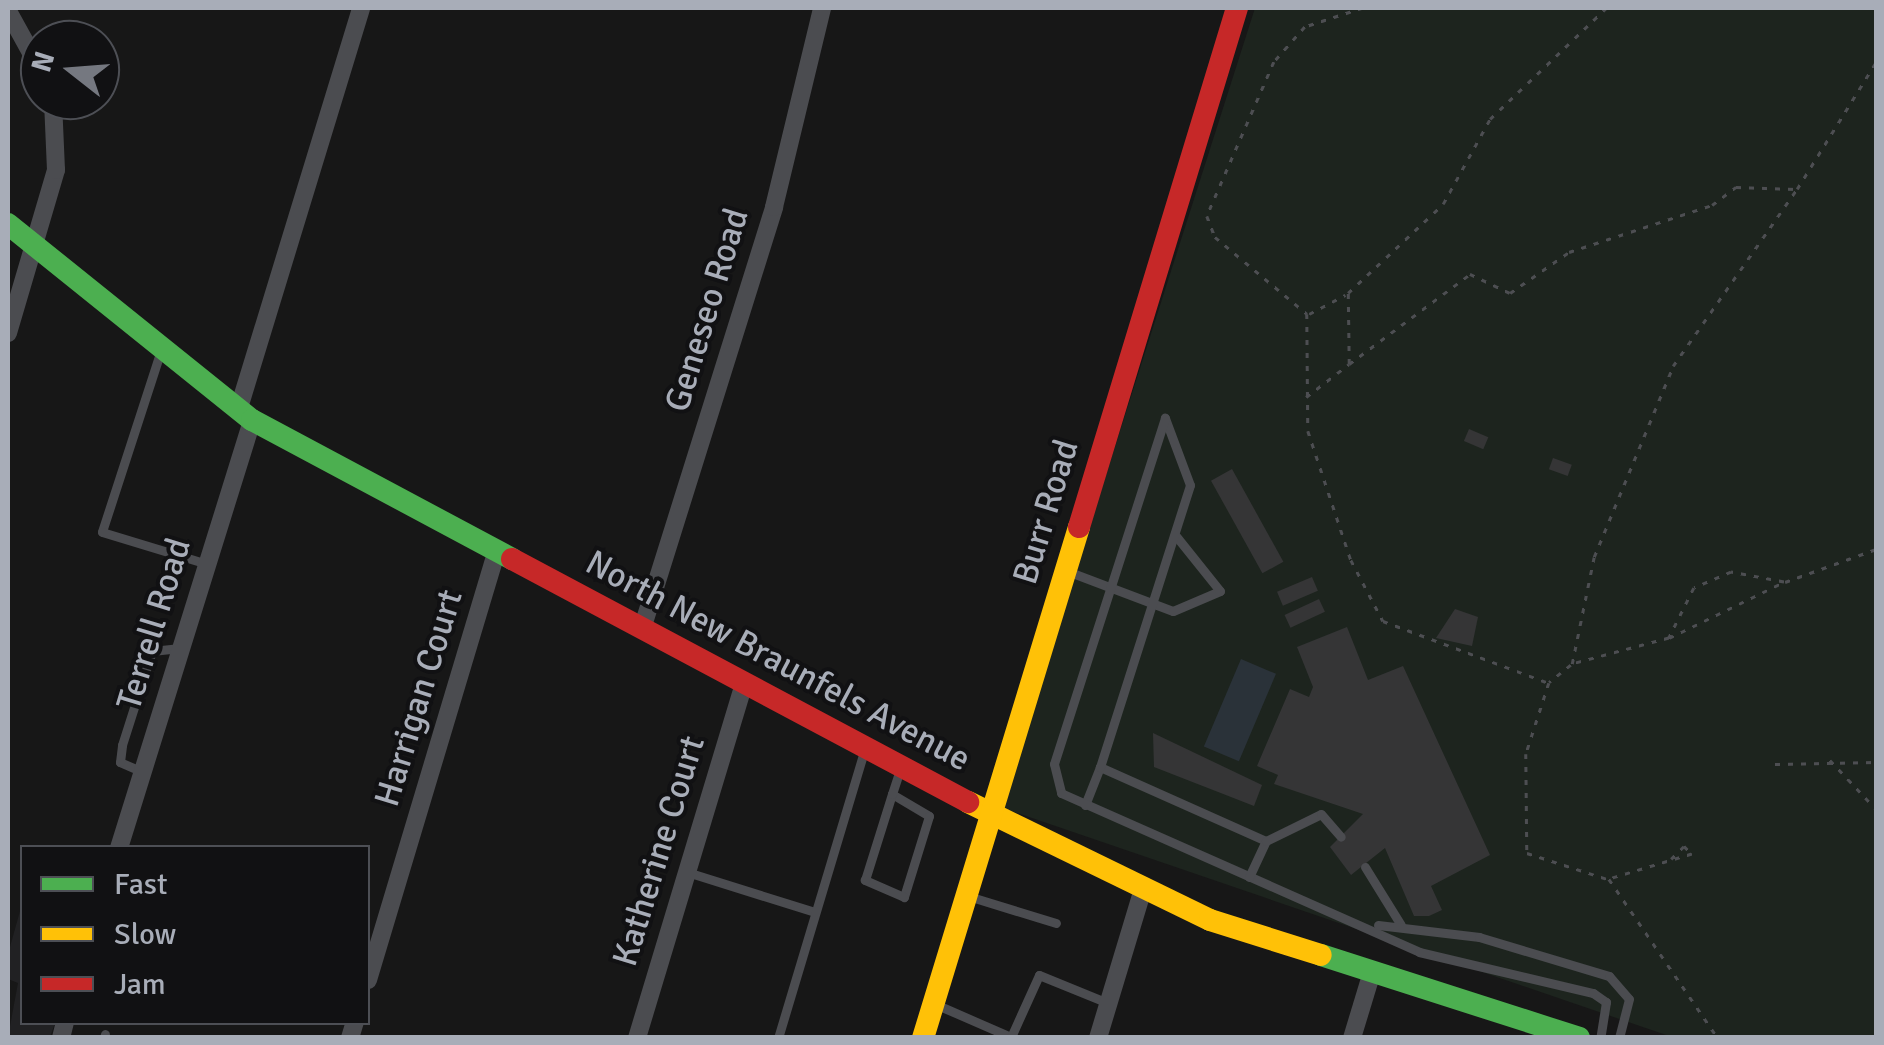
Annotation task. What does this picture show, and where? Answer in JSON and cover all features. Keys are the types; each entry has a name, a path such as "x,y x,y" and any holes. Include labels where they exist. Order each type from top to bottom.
{"street":[{"name":"Terrell Road","path":"120,845 207,564 360,8"},
{"name":"Geneseo Road","path":"642,629 774,207 822,8"},
{"name":"Burr Road","path":"922,1038 1237,8"},
{"path":"8,333 56,170 54,120"},
{"name":"North New Braunfels Avenue","path":"8,224 245,415 990,814 1143,889 1372,972 1579,1038"},
{"name":"Harrigan Court","path":"370,965 374,936 497,551"},
{"name":"Katherine Court","path":"637,1038 744,683"},
{"path":"1098,1038 1143,889"},
{"path":"1352,1038 1372,972"}],"lane":[{"path":"161,349 102,532 207,564"},
{"path":"1085,805 1156,605 1190,485 1165,418 1054,764 1061,793 1085,805 1249,877 1375,925 1419,952 1474,958 1602,998"},
{"path":"1064,570 1173,611 1220,590 1176,536"},
{"path":"142,772 120,762 122,745 152,651 181,648"},
{"path":"778,1038 865,748"},
{"path":"892,794 929,816 904,897 864,880 901,766"},
{"path":"1100,767 1266,841"},
{"path":"1249,877 1266,841 1321,814 1341,837"},
{"path":"1365,868 1400,926"},
{"path":"686,872 816,912"},
{"path":"965,896 1056,922"},
{"path":"1375,925 1479,937 1616,984 1629,999 1619,1038"},
{"path":"933,1002 1011,1036 1040,975 1108,1003"},
{"path":"1600,1038 1602,998 1616,984"}],"path":[{"path":"1308,314 1215,237 1206,216 1274,62 1304,27 1363,8"},
{"path":"1308,314 1348,292 1443,204 1490,119 1606,8"},
{"path":"1572,664 1594,557 1673,366 1797,189 1876,62"},
{"path":"1304,398 1470,274 1510,293 1569,252 1712,206 1736,187 1797,189"},
{"path":"1348,292 1349,364"},
{"path":"1308,314 1304,398 1351,560 1383,621 1549,682"},
{"path":"1671,859 1609,879 1528,853 1526,754 1549,682 1572,664 1670,638 1784,582 1876,549"},
{"path":"1670,638 1694,588 1731,572 1784,582"},
{"path":"1775,764 1829,759 1876,762"},
{"path":"1829,759 1876,809"},
{"path":"1609,879 1718,1038"}],"shaded area":[{"path":"1255,8 1876,8 1876,1037 1672,1037 1000,807"},
{"path":"1241,659 1276,674 1239,761 1204,746"},
{"path":"20,911 20,1025 54,1025 50,1037 8,1037 18,983 8,979 8,954"}],"building":[{"path":"1469,429 1488,437 1483,449 1464,441"},
{"path":"1553,458 1572,465 1568,476 1549,469"},
{"path":"1232,469 1283,562 1262,573 1211,481"},
{"path":"1312,577 1318,591 1283,606 1277,592"},
{"path":"1319,599 1325,612 1290,628 1285,615"},
{"path":"1455,609 1478,617 1472,646 1436,638"},
{"path":"1347,627 1368,680 1403,666 1490,855 1431,886 1442,910 1429,916 1414,916 1385,848 1351,875 1330,847 1363,814 1274,784 1278,775 1257,766 1290,689 1309,697 1313,687 1297,647"},
{"path":"1153,733 1262,785 1254,806 1154,767"}],"traffic: fast":[{"path":"8,224 252,420 512,559"},
{"path":"1321,955 1579,1038"}],"traffic: slow":[{"path":"923,1038 1079,527"},
{"path":"968,802 1210,920 1321,955"}],"traffic: jam":[{"path":"1079,527 1237,8"},
{"path":"512,559 968,802"}]}
